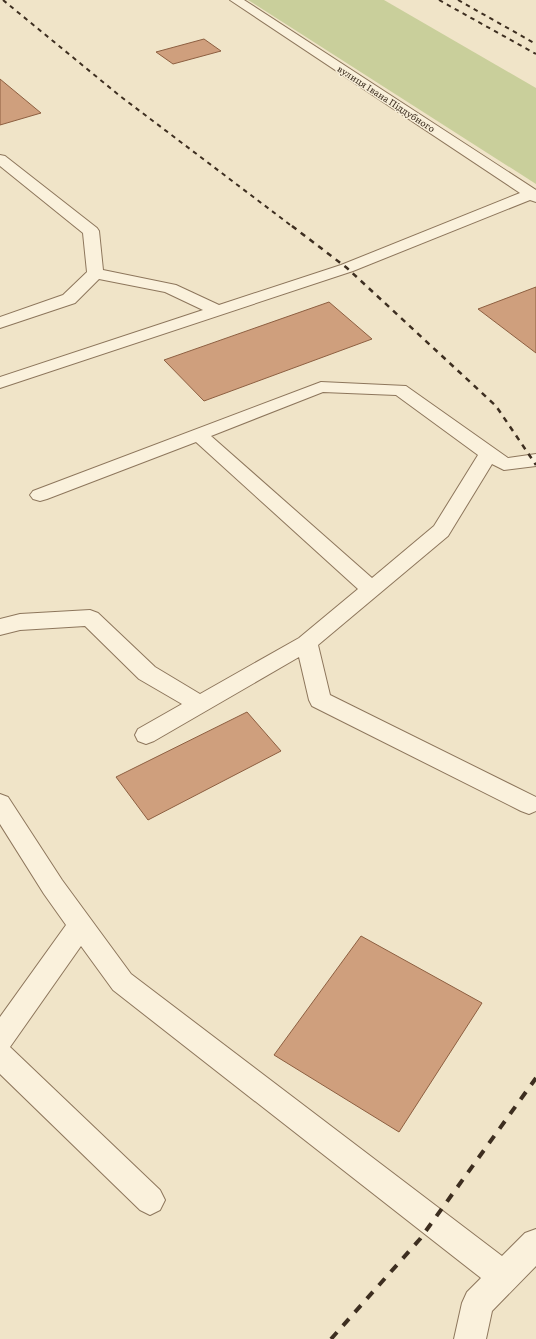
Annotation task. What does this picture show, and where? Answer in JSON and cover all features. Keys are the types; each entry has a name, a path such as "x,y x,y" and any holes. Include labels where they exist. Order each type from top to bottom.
{"street":[{"name":"вулиця Івана Піддубного","path":"236,0 534,196"},
{"path":"0,159 91,231 95,273"},
{"path":"0,384 347,268 534,196"},
{"path":"95,273 170,288 218,311"},
{"path":"0,323 69,299 95,273"},
{"path":"40,495 321,387 400,390 504,464 536,460"},
{"path":"198,434 371,589"},
{"path":"146,735 307,643 441,531 489,453"},
{"path":"0,627 20,622 90,618 147,673 200,704"},
{"path":"307,643 320,700 528,804"},
{"path":"0,804 53,887 122,982 504,1277"},
{"path":"0,1039 81,925"},
{"path":"0,1056 150,1200"},
{"path":"470,1339 478,1303 536,1244"}],"green space":[{"path":"248,0 384,0 536,88 536,184"}],"building":[{"path":"204,39 221,51 173,64 156,52"},
{"path":"0,79 41,113 0,125"},
{"path":"536,287 536,353 478,309"},
{"path":"329,302 372,339 204,401 164,360"},
{"path":"247,712 281,751 148,820 116,777"},
{"path":"361,936 482,1003 399,1132 274,1055"}],"railway":[{"path":"3,0 120,96 293,227"},
{"path":"439,0 536,54"},
{"path":"458,0 536,44"},
{"path":"292,226 347,268 496,406 536,465"},
{"path":"331,1339 420,1239 536,1078"}]}
